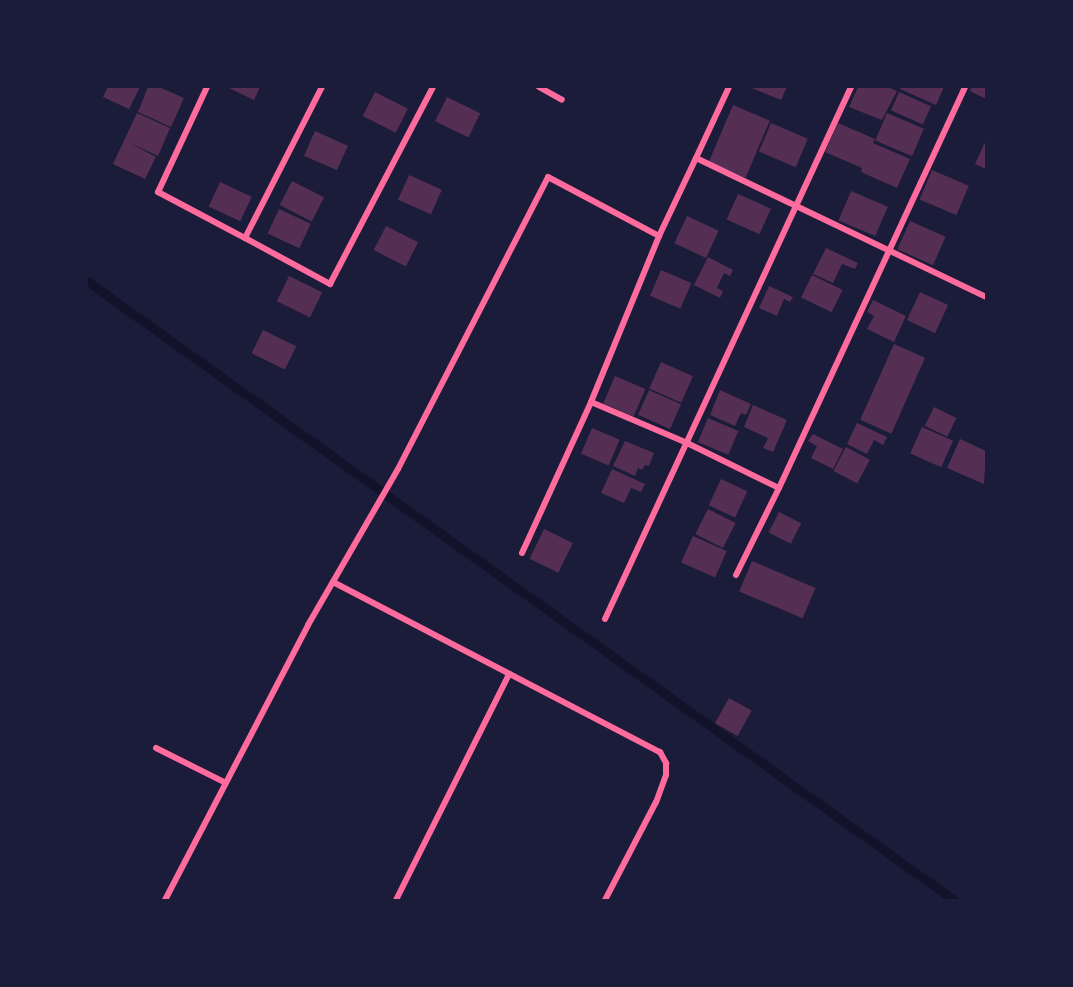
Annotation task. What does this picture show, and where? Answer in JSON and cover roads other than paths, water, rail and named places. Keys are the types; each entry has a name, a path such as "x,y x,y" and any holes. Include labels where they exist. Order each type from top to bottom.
{"street":[{"path":"207,87 158,192 330,284 433,87"},
{"path":"245,238 322,87"},
{"path":"538,87 562,100"},
{"path":"522,553 591,402 659,236 729,87"},
{"path":"605,619 851,87"},
{"path":"736,575 891,252 965,87"},
{"path":"696,158 796,208 985,296"},
{"path":"165,900 333,582 398,469 548,177 659,236"},
{"path":"591,402 687,443 779,488"},
{"path":"333,582 660,752 666,763 666,776 656,802 605,900"},
{"path":"396,900 509,674"},
{"path":"156,748 226,783"}],"waterway":[{"path":"87,281 954,900"}]}
